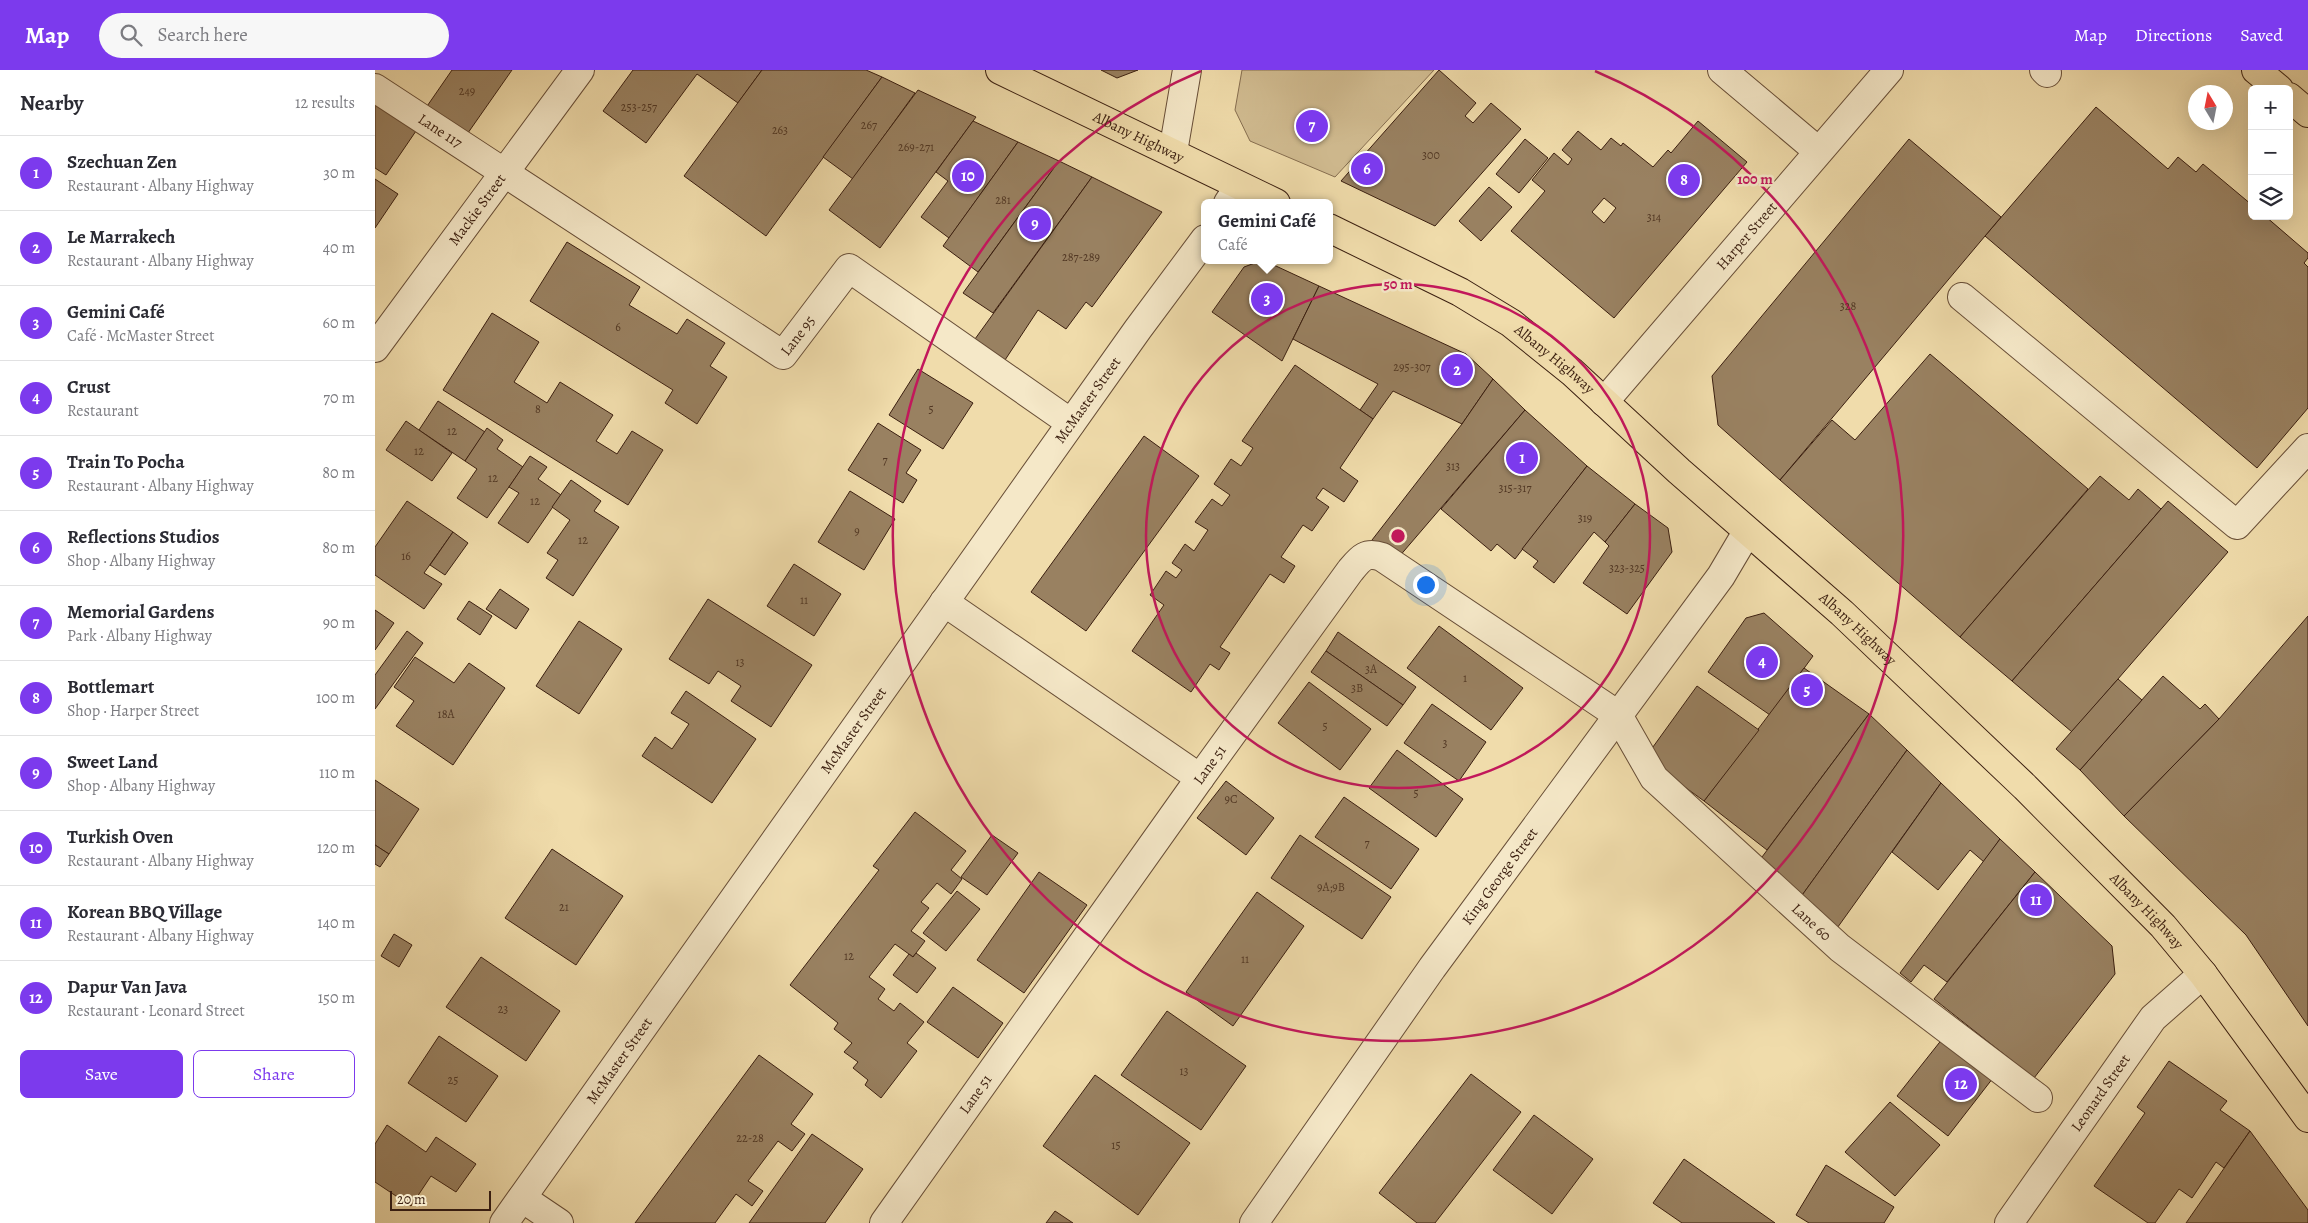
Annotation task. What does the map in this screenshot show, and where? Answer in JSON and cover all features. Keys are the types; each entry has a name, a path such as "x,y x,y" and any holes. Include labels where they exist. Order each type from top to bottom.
{"main road":[{"name":"Albany Highway","path":"1000,70 1173,152 1234,194 1257,199"},
{"path":"2256,70 2274,85"},
{"path":"2293,101 2308,113"},
{"name":"Albany Highway","path":"1333,230 1460,292 1511,323 1572,372 1747,532 1836,608 2025,787 2163,926 2203,974 2308,1118"}],"street":[{"name":"Mackie Street","path":"375,348 580,70"},
{"path":"1173,152 1187,70"},
{"path":"1721,70 1818,151"},
{"name":"Harper Street","path":"1604,402 1889,70"},
{"name":"Lane 117","path":"375,88 505,174"},
{"name":"Lane 95","path":"505,174 783,355 849,268 1071,423"},
{"name":"McMaster Street","path":"504,1223 1071,423 1201,244"},
{"path":"1962,297 2237,525 2308,448"},
{"name":"King George Street","path":"1254,1223 1432,968 1721,576 1747,532"},
{"name":"Lane 51","path":"884,1223 1200,778 1350,571 1363,556 1373,553 1382,557 1618,715"},
{"path":"944,602 1200,778"},
{"name":"Lane 60","path":"1618,715 1654,778 1840,948 2038,1098"},
{"name":"Leonard Street","path":"2009,1223 2153,1018 2203,974"},
{"path":"522,1198 559,1223"}],"shaded area":[{"path":"1242,70 1434,70 1335,177 1250,141 1235,110"}],"building":[{"path":"452,70 512,70 463,140 423,112"},
{"path":"633,70 762,70 738,103 697,74 646,143 603,111"},
{"path":"762,70 866,70 882,77 766,236 684,176"},
{"path":"1101,70 1138,70 1117,78"},
{"path":"1439,70 1476,103 1465,116 1473,123 1491,103 1521,129 1435,226 1341,181"},
{"path":"882,77 915,93 853,179 823,157"},
{"path":"918,90 976,117 880,248 829,210"},
{"path":"375,103 416,131 386,175 375,168"},
{"path":"2096,107 2168,169 2178,157 2196,172 2203,164 2248,202 2248,220 2270,220 2308,253 2308,258 2304,263 2308,267 2308,408 2257,468 1985,236"},
{"path":"973,121 1018,142 949,238 921,217 948,181 936,172"},
{"path":"1698,121 1747,162 1614,318 1511,231 1545,191 1532,180 1554,153 1568,165 1572,159 1562,150 1578,131 1601,150 1611,138 1621,146 1623,143 1653,167 1668,150 1671,153","holes":["1604,198 1616,208 1604,223 1592,212"]},
{"path":"1525,139 1548,158 1519,193 1496,174"},
{"path":"1909,139 2001,217 1780,480 1718,425 1712,376"},
{"path":"1018,142 1059,161 978,272 943,246"},
{"path":"1059,161 1092,177 993,313 963,293"},
{"path":"1092,177 1162,212 1092,307 1086,302 1066,329 1038,310 1005,360 975,339"},
{"path":"375,179 398,194 375,228"},
{"path":"1489,187 1512,207 1481,241 1459,221"},
{"path":"567,242 640,287 629,305 677,334 687,319 725,343 710,366 727,377 697,424 665,403 673,390 530,301"},
{"path":"1252,264 1272,264 1319,286 1282,361 1212,312 1244,267"},
{"path":"1319,286 1466,354 1493,379 1462,424 1393,391 1373,419 1360,410 1378,384 1293,339"},
{"path":"492,313 539,342 514,382 547,403 560,382 613,415 596,441 617,454 632,431 663,450 628,505 443,390"},
{"path":"1930,354 2088,489 1960,637 1780,480 1832,420 1855,440"},
{"path":"1295,365 1373,419 1340,468 1358,481 1344,502 1323,488 1316,498 1329,507 1312,531 1303,525 1281,557 1295,566 1284,583 1270,574 1220,647 1230,653 1219,670 1210,664 1191,692 1132,651 1164,605 1150,595 1166,571 1176,578 1182,570 1172,563 1185,544 1194,551 1208,530 1195,522 1212,499 1222,506 1230,495 1214,484 1231,459 1241,466 1253,448 1242,441"},
{"path":"918,369 973,403 943,449 889,415"},
{"path":"1493,379 1525,410 1398,558 1372,540 1462,424"},
{"path":"438,401 485,432 465,461 419,430"},
{"path":"1525,410 1587,466 1515,559 1497,544 1491,551 1441,509"},
{"path":"406,421 452,453 432,481 386,450"},
{"path":"878,423 921,450 906,473 917,480 903,503 848,470"},
{"path":"487,428 503,440 497,449 523,467 487,518 457,498 477,469 465,461"},
{"path":"1144,436 1199,476 1086,631 1031,592"},
{"path":"530,456 547,467 538,479 561,495 528,543 498,523 519,493 509,487"},
{"path":"1587,466 1635,504 1605,542 1594,532 1554,583 1533,567 1538,561 1522,549"},
{"path":"2100,476 2129,500 2138,489 2161,509 2012,681 1960,637"},
{"path":"571,480 601,501 594,511 619,527 573,596 546,578 558,560 547,553 570,520 552,507"},
{"path":"850,491 895,519 864,570 818,542"},
{"path":"407,501 453,532 424,573 442,584 424,609 375,575 375,547"},
{"path":"2168,501 2228,552 2072,732 2012,681"},
{"path":"1635,504 1668,528 1672,552 1627,614 1583,583 1609,546 1605,542"},
{"path":"453,532 468,543 445,575 430,565"},
{"path":"794,564 841,594 814,636 767,606"},
{"path":"500,589 529,609 516,629 486,609"},
{"path":"708,599 812,665 771,727 731,701 741,686 718,671 709,684 669,659"},
{"path":"469,601 492,616 480,635 457,619"},
{"path":"375,610 394,623 375,650"},
{"path":"1764,613 1813,656 1770,715 1708,672 1746,618"},
{"path":"2308,616 2308,1026 2246,935 2124,816 2219,719"},
{"path":"579,621 622,649 579,714 536,686"},
{"path":"1439,626 1523,688 1491,730 1407,668"},
{"path":"407,631 423,643 375,709 375,675"},
{"path":"1338,632 1416,687 1403,705 1326,651"},
{"path":"1326,651 1403,705 1387,726 1311,672"},
{"path":"415,657 454,683 469,663 505,688 453,765 396,726 414,701 394,687"},
{"path":"1804,668 1869,714 1767,850 1704,801"},
{"path":"2163,676 2200,709 2205,704 2219,719 2124,816 2080,770"},
{"path":"2118,679 2142,700 2080,770 2056,749"},
{"path":"1309,682 1371,729 1340,770 1278,723"},
{"path":"1697,686 1759,730 1704,801 1645,758"},
{"path":"686,691 756,739 712,803 642,756 655,737 672,749 689,724 671,713"},
{"path":"1432,704 1486,742 1459,781 1404,743"},
{"path":"1869,714 1907,750 1800,898 1759,861"},
{"path":"1397,750 1463,799 1436,837 1369,788"},
{"path":"1907,750 1941,783 1835,931 1800,898"},
{"path":"375,780 419,809 389,854 375,845"},
{"path":"1226,781 1274,818 1246,855 1197,818"},
{"path":"1941,783 2000,839 1984,862 1970,850 1938,890 1892,852"},
{"path":"1344,797 1419,849 1391,889 1315,837"},
{"path":"915,812 966,851 951,870 962,879 951,894 937,883 921,902 929,908 911,931 925,941 913,957 895,944 869,977 885,989 878,999 894,1011 900,1003 924,1022 907,1043 917,1051 881,1098 865,1085 868,1080 853,1068 858,1062 844,1052 852,1043 834,1029 838,1023 790,985 879,870 873,866"},
{"path":"992,835 1018,853 987,895 961,877"},
{"path":"1300,835 1391,897 1362,939 1271,878"},
{"path":"2000,839 2035,872 1947,982 1924,965 1911,982 1900,973"},
{"path":"375,845 389,854 380,867 375,864"},
{"path":"552,849 623,896 576,965 505,918"},
{"path":"1039,872 1087,905 1024,993 977,960"},
{"path":"2035,872 2112,946 2115,974 2034,1078 1934,999"},
{"path":"957,891 980,909 946,951 923,933"},
{"path":"1257,892 1304,926 1233,1026 1186,992"},
{"path":"394,934 412,945 399,967 381,956"},
{"path":"916,953 936,968 917,993 893,975 909,954 913,957"},
{"path":"481,957 560,1011 526,1061 446,1007"},
{"path":"953,987 1003,1023 978,1058 927,1022"},
{"path":"1167,1011 1246,1066 1201,1130 1121,1075"},
{"path":"439,1036 498,1076 466,1122 408,1083"},
{"path":"1943,1038 1993,1078 1948,1136 1897,1096"},
{"path":"759,1055 813,1094 791,1124 805,1134 792,1151 778,1141 748,1181 763,1191 752,1206 736,1194 715,1223 635,1223"},
{"path":"2169,1061 2227,1101 2220,1110 2250,1131 2224,1168 2216,1162 2192,1198 2179,1189 2155,1223 2148,1223 2094,1186 2145,1113 2137,1107"},
{"path":"1471,1074 1521,1112 1435,1223 1417,1223 1379,1193"},
{"path":"1095,1075 1190,1143 1138,1215 1043,1146"},
{"path":"1890,1102 1940,1145 1895,1196 1845,1152"},
{"path":"1534,1115 1593,1159 1552,1214 1493,1170"},
{"path":"387,1125 426,1152 436,1137 476,1164 456,1192 431,1176 411,1206 375,1182 375,1144"},
{"path":"2250,1131 2308,1210 2308,1223 2186,1223"},
{"path":"812,1134 863,1169 825,1223 749,1223"},
{"path":"1684,1159 1775,1223 1682,1223 1653,1203"},
{"path":"1826,1165 1894,1207 1884,1223 1809,1223 1796,1215"},
{"path":"1055,1211 1073,1223 1046,1223"}],"place":[{"name":"Memorial Gardens","path":"1312,126"},
{"name":"Reflections Studios","path":"1367,169"},
{"name":"Turkish Oven","path":"968,176"},
{"name":"Bottlemart","path":"1684,180"},
{"name":"Sweet Land","path":"1035,224"},
{"name":"Gemini Café","path":"1267,299"},
{"name":"Le Marrakech","path":"1457,370"},
{"name":"Szechuan Zen","path":"1522,458"},
{"name":"Crust","path":"1762,662"},
{"name":"Train To Pocha","path":"1807,690"},
{"name":"Korean BBQ Village","path":"2036,900"},
{"name":"Dapur Van Java","path":"1961,1084"}]}
